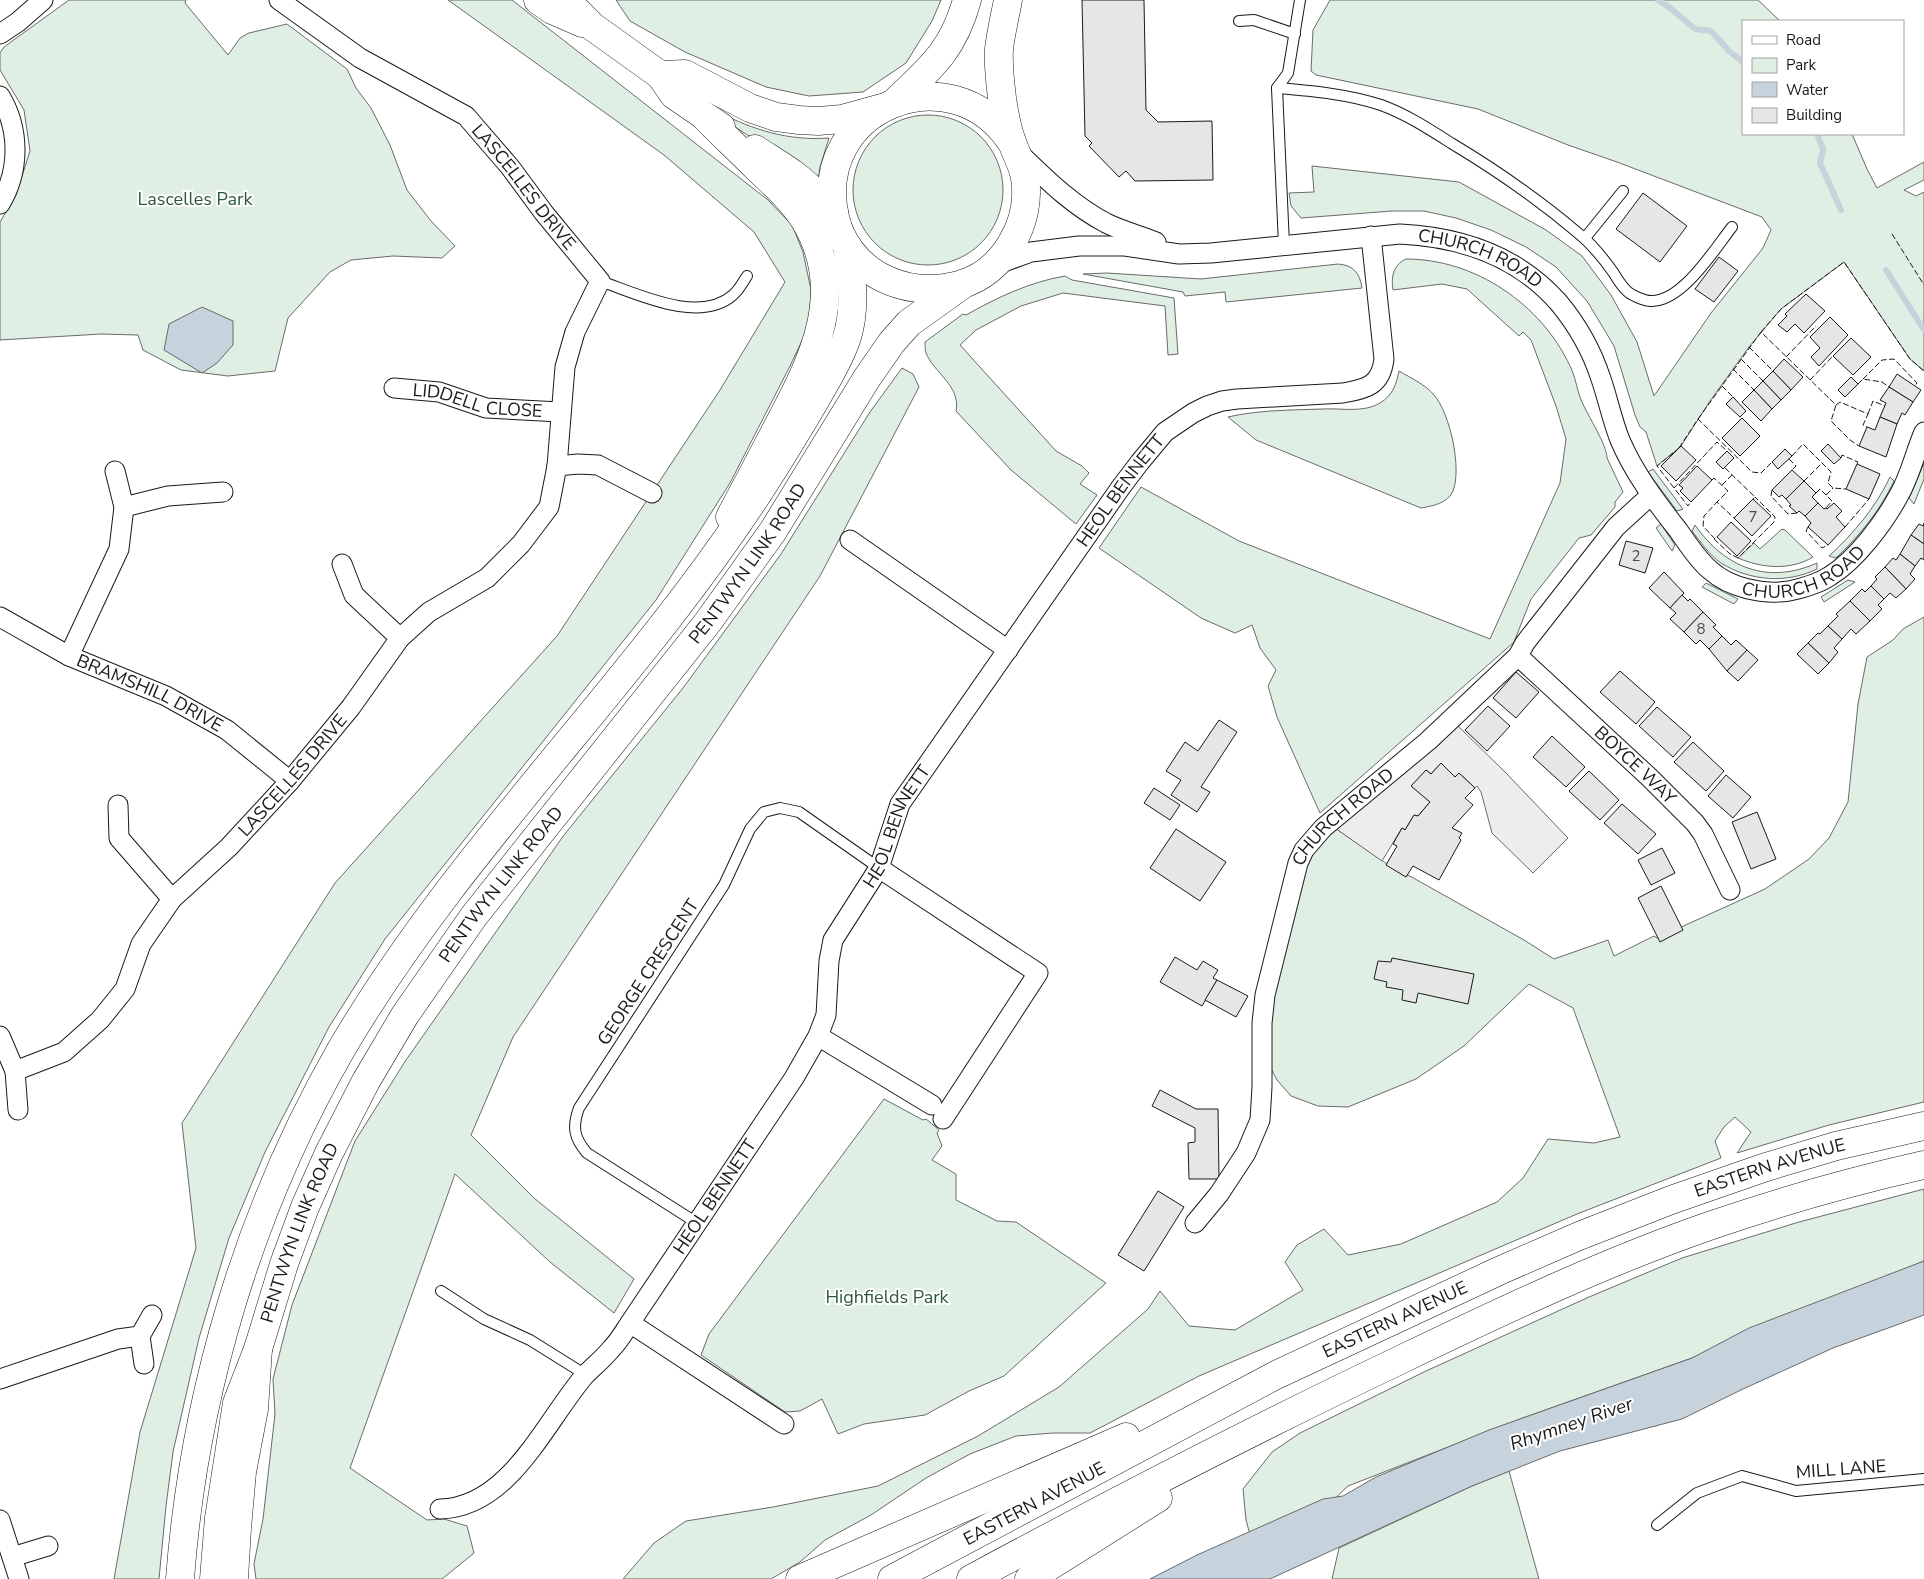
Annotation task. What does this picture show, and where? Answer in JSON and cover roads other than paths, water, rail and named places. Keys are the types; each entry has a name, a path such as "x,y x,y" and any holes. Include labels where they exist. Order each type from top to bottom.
{"main road":[{"path":"538,0 552,10 593,27"},
{"path":"566,0 593,27 660,75 674,95 706,118 789,171 804,183 817,196 842,236"},
{"name":"PENTWYN LINK ROAD","path":"180,1579 192,1477 205,1407 223,1334 256,1233 311,1106 362,1016 406,950 473,860 691,589 734,531 789,445 840,354 846,339 852,307 852,275 832,198 832,184 836,164 844,145 856,128 889,105 929,70 948,47 957,29 967,0"},
{"name":"PENTWYN LINK ROAD","path":"842,236 867,268 892,283 910,288 930,290 944,289 979,276 992,266 1011,244 1023,217 1026,198 1025,178 1013,146 1002,99 999,48 1008,0"},
{"path":"660,75 684,74 750,108 776,117 818,121 842,119 889,105"},
{"name":"PENTWYN LINK ROAD","path":"889,105 914,97 934,96 952,99 970,105 995,121 1003,129 1013,146"},
{"path":"691,589 794,397 821,333 826,296 822,263 811,232 803,218 778,188 706,118"},
{"name":"PENTWYN LINK ROAD","path":"214,1579 219,1518 237,1403 258,1349 302,1216 329,1153 366,1081 410,1008 474,916 708,622 773,531 867,378 892,342 909,323 964,283"},
{"name":"EASTERN AVENUE","path":"892,1579 1276,1375 1500,1270 1579,1236 1671,1200 1763,1168 1836,1146 1924,1126"},
{"name":"EASTERN AVENUE","path":"971,1579 1081,1519 1296,1410 1474,1325 1574,1280 1710,1226 1840,1185 1924,1165"},
{"path":"234,1579 241,1482 254,1409 258,1349"},
{"path":"800,1579 1073,1459 1276,1375"},
{"path":"1029,1579 1296,1410"}],"street":[{"path":"0,34 24,17 43,0"},
{"name":"LASCELLES DRIVE","path":"15,1071 64,1052 100,1020 125,989 141,944 172,899 230,847 290,781 351,707 400,638 429,612 487,578 521,544 548,507 557,466 565,367 575,332 600,281 544,213 510,167 466,116 360,58 279,0"},
{"path":"0,96 13,124 16,153 11,179 0,204"},
{"path":"1013,146 1062,193 1090,214 1106,223 1146,238 1179,254"},
{"name":"CHURCH ROAD","path":"992,266 1031,252 1080,246 1125,246 1179,254 1211,253 1400,234 1427,236 1468,244 1507,261 1525,273 1558,302 1584,339 1602,380 1620,441 1638,475 1651,494 1698,558 1718,576 1742,587 1759,591 1778,592 1796,589 1828,578 1857,553 1888,514 1900,494 1924,432"},
{"name":"HEOL BENNETT","path":"440,1510 454,1509 484,1497 510,1476 586,1375 614,1347 794,1078 818,1036 826,1015 829,961 833,940 879,868 900,804 1126,481 1165,432 1193,413 1222,401 1343,393 1357,391 1377,379 1382,371 1384,359 1371,236"},
{"name":"LIDDELL CLOSE","path":"394,388 439,392 486,408 560,412"},
{"path":"557,466 598,465 652,493"},
{"path":"69,656 119,549 124,507 115,471"},
{"path":"124,507 168,496 223,492"},
{"name":"CHURCH ROAD","path":"1195,1224 1219,1194 1246,1153 1260,1120 1262,1023 1265,995 1298,863 1304,850 1323,828 1428,741 1518,656 1525,642 1616,527 1651,494"},
{"path":"850,540 1008,650"},
{"path":"342,564 354,594 400,638"},
{"name":"BRAMSHILL DRIVE","path":"0,617 69,656 166,696 227,730 290,781"},
{"name":"BOYCE WAY","path":"1518,656 1649,777 1695,823 1703,834 1730,890"},
{"path":"118,805 119,838 172,899"},
{"path":"818,1036 938,1112 1038,973 879,868"},
{"path":"0,1036 15,1071 18,1110"},
{"path":"144,1364 140,1336 152,1315"},
{"path":"630,1323 784,1424"},
{"path":"0,1379 118,1339 140,1336"},
{"path":"0,1520 19,1579"},
{"path":"12,1558 48,1546"}],"lane":[{"path":"1284,245 1281,216 1277,88 1288,73 1300,0"},
{"path":"1238,21 1254,20 1295,34"},
{"path":"1277,88 1320,91 1349,97 1381,105 1405,116 1473,156 1541,202 1585,238 1604,259 1627,291 1648,301 1658,301 1674,294 1691,278 1732,227"},
{"path":"1585,238 1623,192"},
{"path":"600,281 677,306 700,307 720,303 734,294 747,276"},
{"name":"GEORGE CRESCENT","path":"696,1224 587,1153 578,1142 575,1132 579,1108 724,885 750,829 764,812 780,808 798,812 879,868"},
{"path":"441,1291 484,1319 530,1340 586,1375"},
{"name":"MILL LANE","path":"1657,1526 1697,1493 1742,1476 1796,1491 1924,1479"}],"water":[{"path":"202,307 233,321 233,345 217,363 202,373 164,350 169,324"},
{"name":"Rhymney River","path":"1924,1261 1924,1315 1833,1348 1682,1419 1560,1451 1472,1486 1270,1579 1150,1579 1197,1555 1323,1499 1343,1496 1376,1477 1489,1430 1692,1358 1749,1328"}],"waterway":[{"path":"1658,0 1695,29 1711,31 1729,51 1742,61"},
{"path":"1817,135 1823,149 1820,163 1841,210"},
{"path":"1886,270 1924,330"}],"park label":[{"name":"Lascelles Park","path":"195,199"},
{"name":"Highfields Park","path":"887,1297"}]}
